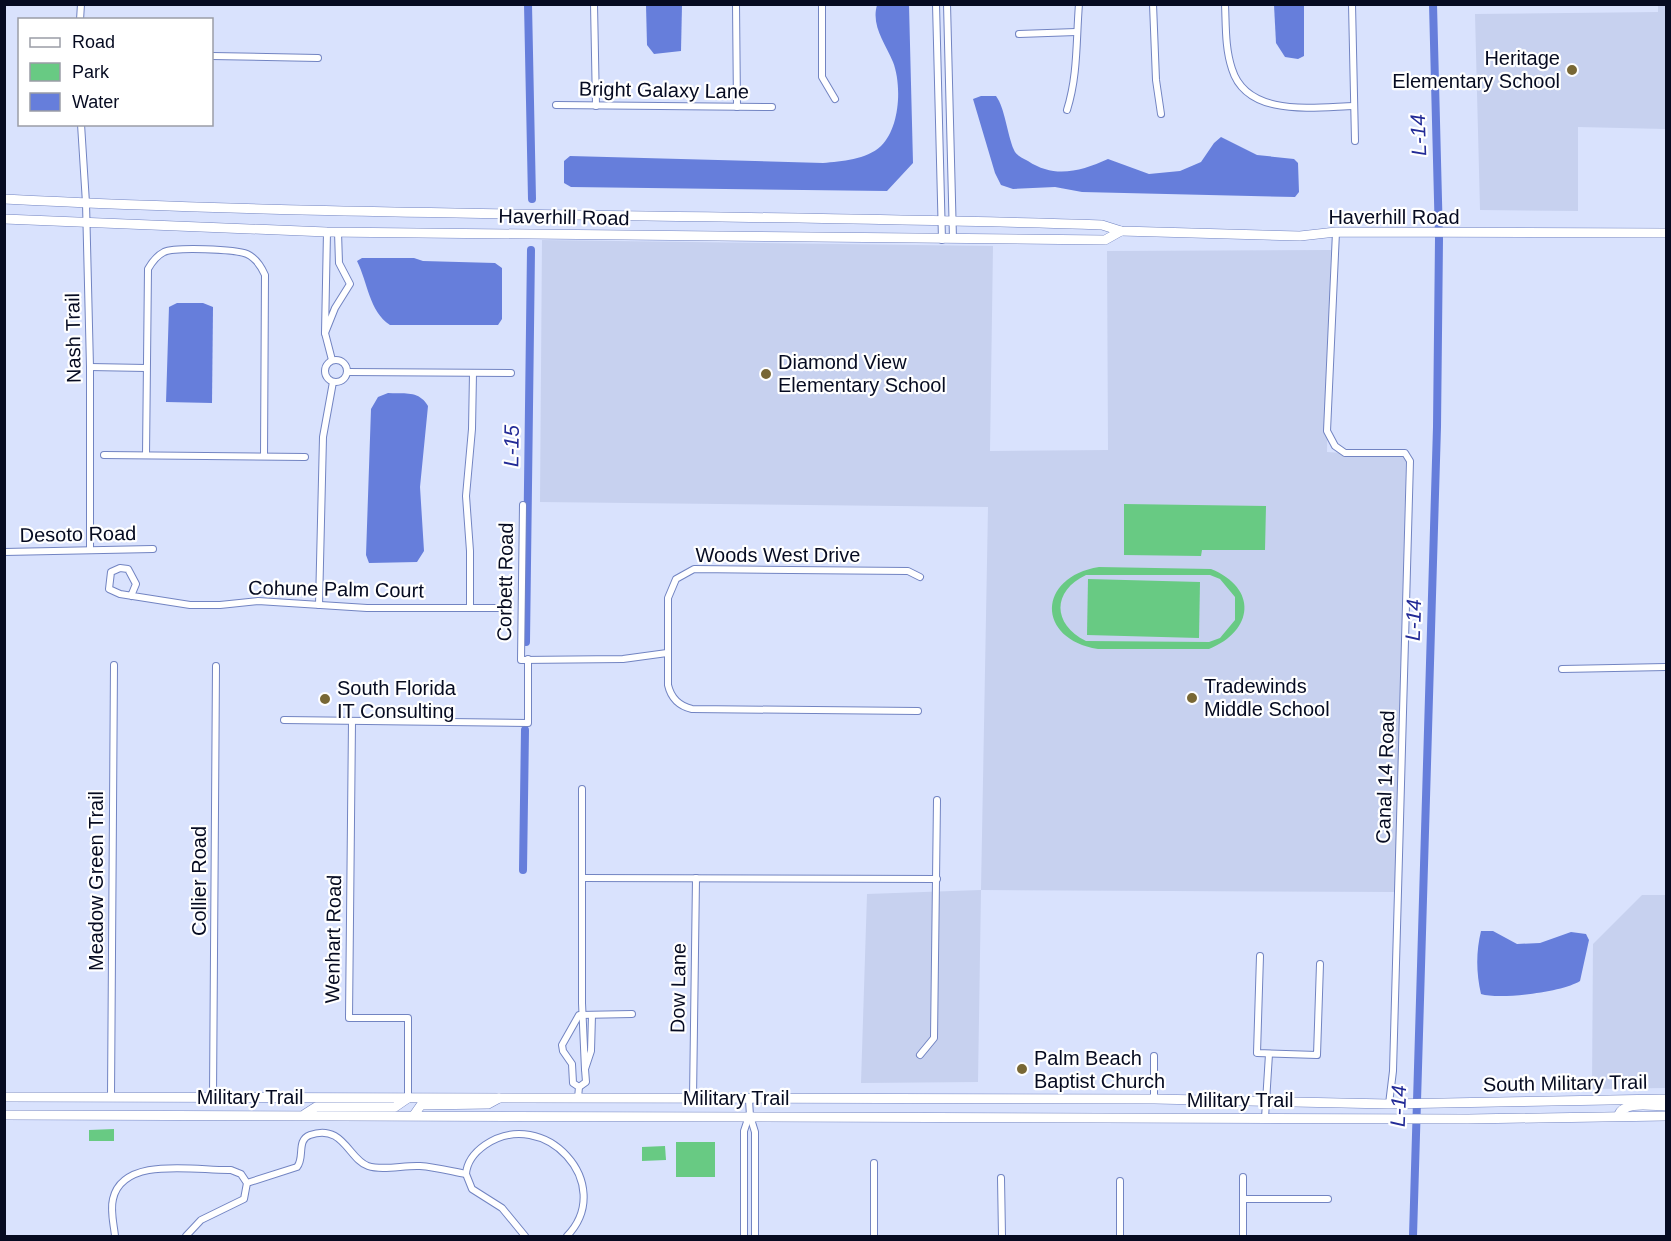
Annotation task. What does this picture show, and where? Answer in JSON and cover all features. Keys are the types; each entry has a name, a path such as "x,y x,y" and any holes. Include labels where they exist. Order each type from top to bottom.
{"main road":[{"name":"Haverhill Road","path":"4,199 283,211 953,220 1102,225 1121,231 1300,236 1336,232 1420,235 1666,233"},
{"path":"531,234 532,214"},
{"name":"Haverhill Road","path":"4,219 327,232 942,240 1106,240 1121,231"},
{"name":"Military Trail","path":"4,1097 1154,1099 1389,1104 1465,1103"},
{"path":"414,1115 421,1105 488,1104 501,1097"},
{"path":"303,1115 316,1107 395,1107 408,1098"},
{"name":"South Military Trail","path":"1465,1103 1666,1099"},
{"path":"1585,1117 1603,1100"},
{"path":"1618,1116 1620,1111 1628,1106 1666,1106"},
{"name":"Military Trail","path":"4,1115 1467,1119"},
{"name":"South Military Trail","path":"1467,1119 1666,1116"}],"street":[{"path":"594,4 596,105"},
{"path":"736,4 737,107"},
{"path":"822,4 822,77 834,99"},
{"path":"936,4 942,240"},
{"path":"947,4 953,240"},
{"path":"1067,110 1074,89 1078,4"},
{"path":"1153,4 1156,80 1161,114"},
{"path":"1225,4 1228,51 1232,71 1243,88 1260,101 1280,106 1354,106"},
{"path":"1352,4 1355,141"},
{"path":"1019,34 1076,32"},
{"path":"213,56 318,58"},
{"name":"Bright Galaxy Lane","path":"556,105 772,107"},
{"name":"Nash Trail","path":"81,126 87,223 90,550"},
{"path":"327,232 325,333 332,360"},
{"path":"325,333 335,309 350,284 339,263 338,232"},
{"name":"Canal 14 Road","path":"1336,232 1327,431 1335,446 1345,453 1405,453 1410,461 1393,1071 1389,1104"},
{"path":"146,455 146,281 148,269 159,255 172,250 242,252 257,260 265,274 264,456"},
{"path":"332,360 343,362 347,372"},
{"path":"332,360 324,370 326,378 333,382 342,381 347,372"},
{"path":"90,368 146,368"},
{"path":"347,372 511,373"},
{"path":"470,608 470,551 466,496 472,429 473,374"},
{"path":"320,605 322,437 333,382"},
{"path":"104,455 305,457"},
{"name":"Corbett Road","path":"352,721 528,723 523,505"},
{"name":"Desoto Road","path":"4,552 153,549"},
{"name":"Cohune Palm Court","path":"131,596 136,584 128,568 120,568 111,572 109,589 131,596 190,604 220,605 258,601 320,605 506,608"},
{"name":"Woods West Drive","path":"918,711 692,709 678,703 669,690 669,593 676,579 689,571 908,571 921,577"},
{"path":"525,660 623,659 668,653"},
{"name":"Meadow Green Trail","path":"111,1097 114,665"},
{"name":"Collier Road","path":"213,1097 216,666"},
{"path":"1563,669 1666,667"},
{"path":"284,720 352,721"},
{"name":"Wenhart Road","path":"352,721 349,1018 408,1018 408,1098"},
{"path":"578,1098 579,1087 585,1082 582,1003 582,789"},
{"path":"920,1054 934,1038 937,800"},
{"path":"582,878 937,879"},
{"name":"Dow Lane","path":"693,1099 696,878"},
{"path":"1260,956 1257,1053 1317,1055 1320,964"},
{"path":"579,1087 573,1083 572,1064 563,1051 564,1039 579,1015 632,1014"},
{"path":"585,1068 591,1051 592,1015"},
{"path":"570,1029 592,1035"},
{"path":"1265,1118 1269,1054"},
{"path":"1154,1056 1154,1099"},
{"path":"750,1100 750,1116 755,1132 755,1236"},
{"path":"744,1236 744,1131 750,1116"},
{"path":"247,1183 297,1167 301,1158 302,1142 305,1138 315,1134 339,1138 348,1145 361,1162 371,1167 420,1166 466,1174"},
{"path":"525,1236 502,1208 472,1189 466,1174 468,1164 474,1155 499,1138 529,1135 553,1144 568,1157 582,1185 582,1206 579,1217 567,1236"},
{"path":"874,1162 874,1236"},
{"path":"115,1236 113,1199 121,1183 132,1175 153,1169 231,1170 241,1174 248,1189 240,1202 201,1221 186,1236"},
{"path":"1243,1177 1243,1236"},
{"path":"1000,1178 1002,1236"},
{"path":"1120,1181 1120,1236"},
{"path":"1243,1199 1328,1199"}],"shaded area":[{"name":"Heritage Elementary School","path":"1658,5 1666,5 1666,163 1665,129 1578,127 1578,211 1480,210 1475,14 1658,12"},
{"name":"Tradewinds Middle School","path":"542,240 993,246 990,451 1108,450 1107,251 1331,250 1327,452 1406,457 1395,892 981,890 988,507 540,502"},
{"path":"981,890 978,1082 861,1083 867,894"},
{"path":"1642,895 1666,895 1666,1088 1592,1089 1593,944"}],"green space":[{"path":"1124,504 1266,506 1265,550 1202,550 1201,556 1124,555"},
{"path":"1099,567 1211,569 1226,577 1237,587 1243,598 1242,621 1235,632 1209,649 1098,649 1078,643 1063,633 1055,621 1052,608 1055,595 1064,583 1079,573","holes":["1086,575 1210,575 1220,579 1235,597 1235,620 1220,638 1209,642 1086,641 1075,634 1062,617 1060,608 1062,598 1075,582"]},
{"path":"1088,579 1200,582 1199,638 1087,635"},
{"path":"114,1129 114,1141 89,1141 89,1130"},
{"path":"676,1142 715,1142 715,1177 676,1177"},
{"path":"665,1146 666,1160 642,1161 642,1147"}],"water":[{"path":"646,5 682,5 681,51 654,54 647,45"},
{"path":"877,5 909,5 913,163 887,191 571,187 564,183 564,161 570,156 823,163 854,159 875,151 892,129 898,106 896,71 877,27"},
{"path":"1274,5 1304,5 1304,56 1298,59 1285,57 1276,43"},
{"path":"981,96 996,96 1002,107 1014,150 1021,158 1038,167 1058,171 1078,170 1108,159 1149,174 1180,171 1201,162 1221,137 1257,155 1294,159 1298,163 1299,192 1295,197 1082,192 1055,187 1013,189 1001,185 995,173 973,99"},
{"path":"362,258 414,258 423,261 495,263 502,268 502,319 498,325 390,325 373,304 357,261"},
{"path":"177,303 203,303 213,307 212,403 166,402 169,307"},
{"path":"388,393 416,395 428,406 420,487 424,551 417,562 369,563 366,555 371,409 378,397"},
{"path":"1481,931 1493,931 1517,944 1540,943 1571,932 1586,934 1589,940 1580,981 1560,989 1531,994 1490,996 1481,994 1477,962"}],"waterway":[{"name":"L-15","path":"528,4 532,199"},
{"name":"L-14","path":"1413,1236 1437,427 1439,239 1433,4"},
{"name":"L-15","path":"526,642 531,250"},
{"name":"L-15","path":"523,870 525,730"}],"place":[{"name":"Heritage Elementary School","path":"1572,70"},
{"name":"Diamond View Elementary School","path":"766,374"},
{"name":"Tradewinds Middle School","path":"1192,698"},
{"name":"South Florida IT Consulting","path":"325,699"},
{"name":"Palm Beach Baptist Church","path":"1022,1069"}]}
